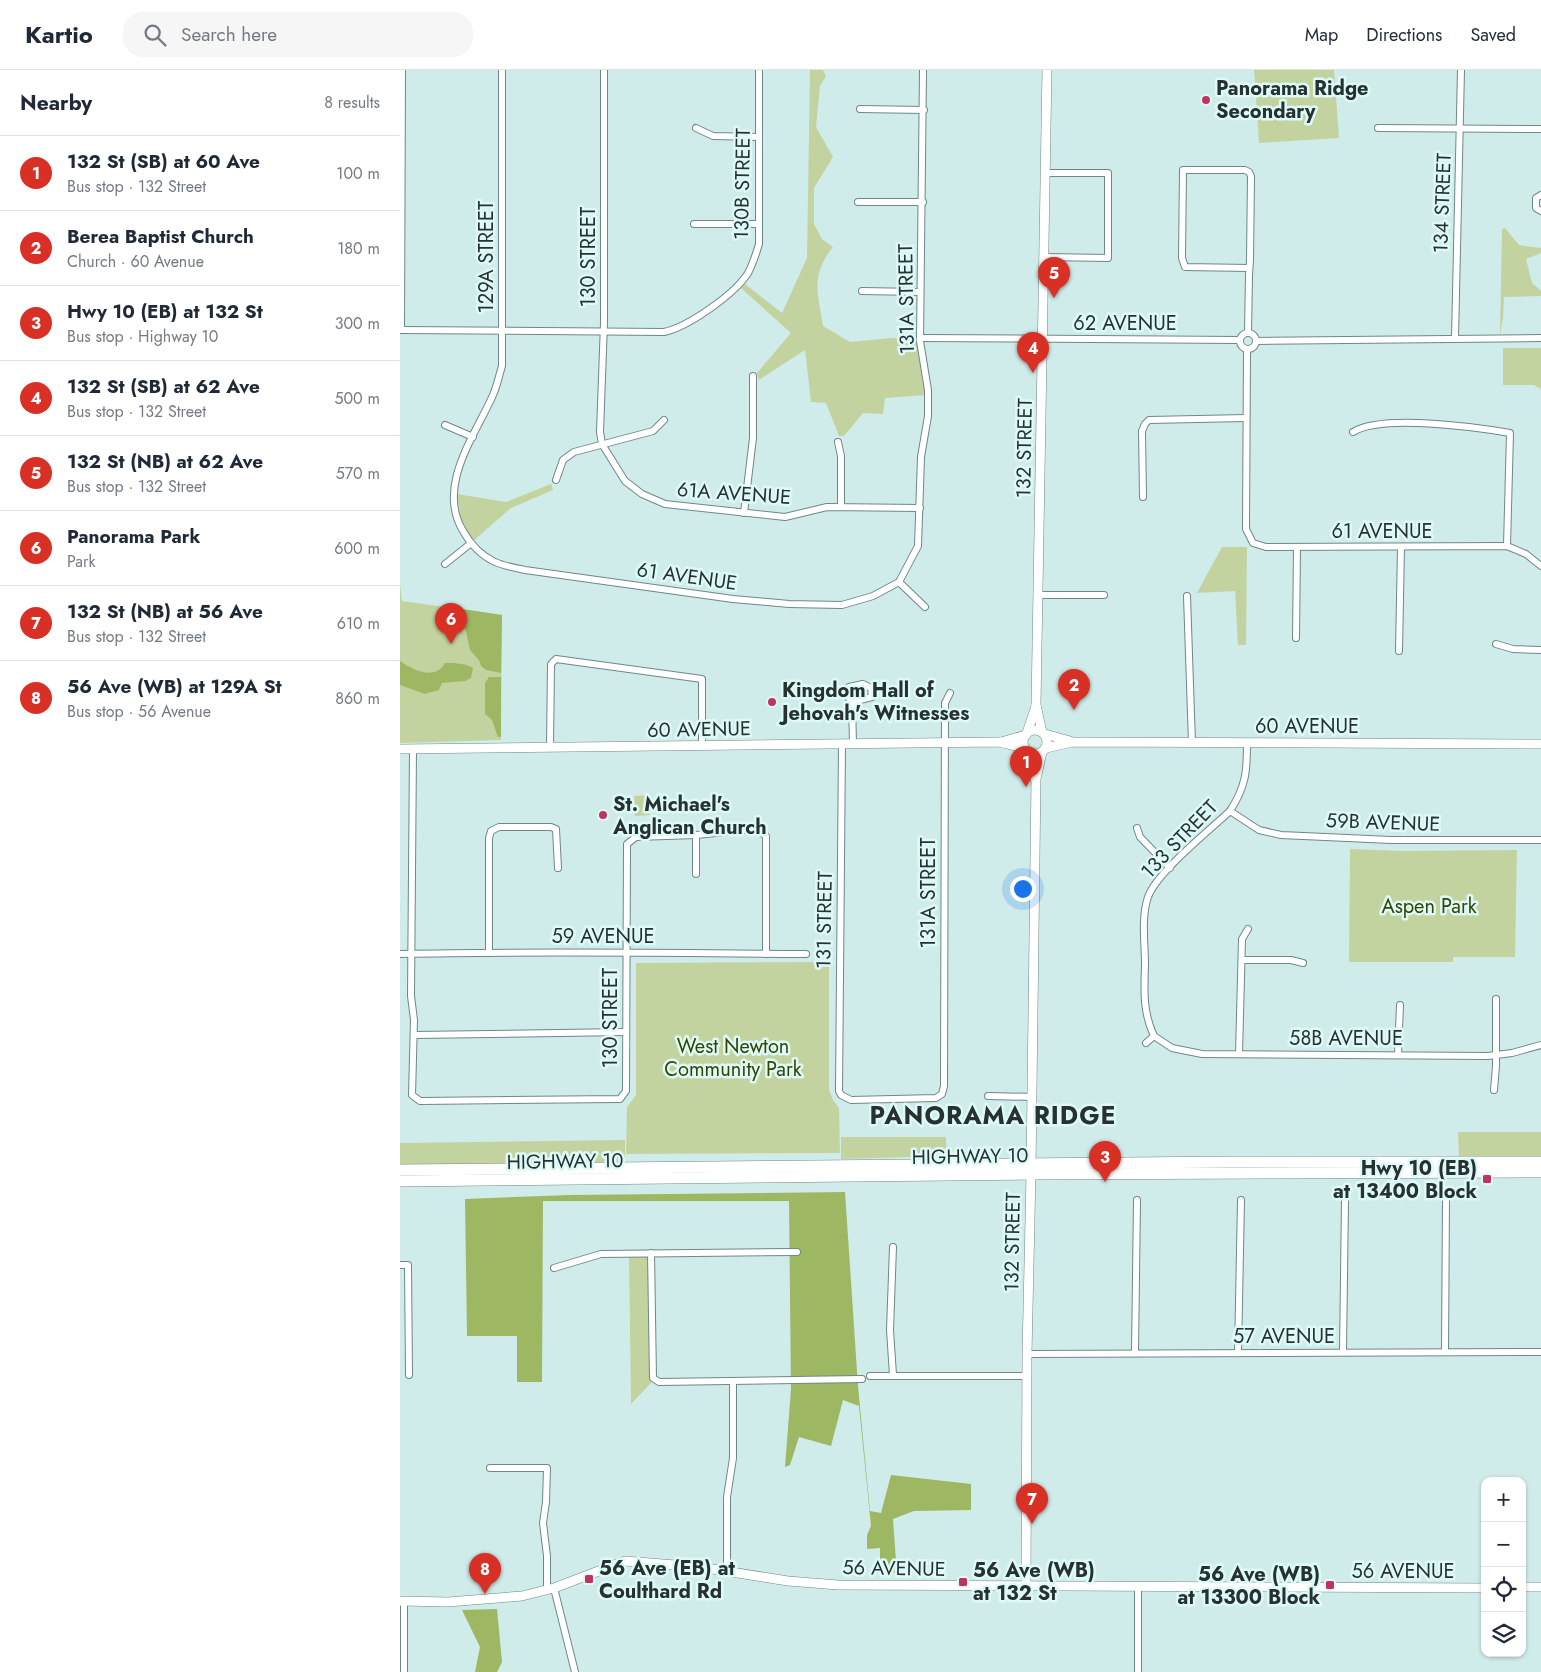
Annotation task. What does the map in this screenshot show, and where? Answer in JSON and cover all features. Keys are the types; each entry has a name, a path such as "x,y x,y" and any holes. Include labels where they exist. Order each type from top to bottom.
{"highway":[{"name":"HIGHWAY 10","path":"400,1182 1031,1169 1541,1162"},
{"name":"HIGHWAY 10","path":"400,1170 1031,1169 1541,1172"}],"street":[{"path":"402,70 400,330 604,332"},
{"name":"129A STREET","path":"470,544 455,513 454,496 459,468 494,394 502,366 502,70"},
{"name":"130 STREET","path":"602,444 600,432 604,332 604,70"},
{"name":"130B STREET","path":"604,332 664,332 684,326 711,307 748,273 759,244 758,70"},
{"name":"131A STREET","path":"899,582 918,546 921,457 929,400 920,338 923,70"},
{"name":"132 STREET","path":"1043,733 1036,706 1047,70"},
{"name":"134 STREET","path":"1454,338 1461,128 1461,70"},
{"path":"860,109 924,110"},
{"path":"696,128 713,136 759,137"},
{"path":"1378,128 1541,129"},
{"path":"1248,333 1249,268 1249,172 1245,170 1183,170 1182,258 1185,267 1249,268"},
{"path":"1044,257 1108,258 1108,172 1045,173"},
{"path":"1541,195 1536,198 1536,208 1541,211"},
{"path":"858,202 923,202"},
{"path":"694,224 758,224"},
{"path":"862,291 920,292"},
{"path":"1247,349 1241,346 1240,340 1243,334 1252,334 1256,341"},
{"name":"62 AVENUE","path":"920,338 1240,340"},
{"path":"1256,341 1541,338"},
{"path":"1247,349 1252,347 1256,341"},
{"path":"1143,497 1142,431 1146,422 1156,418 1246,418 1247,349"},
{"path":"744,513 753,438 752,376"},
{"name":"61 AVENUE","path":"1246,418 1246,529 1249,538 1257,545 1297,547 1507,546"},
{"path":"556,480 563,460 574,452 653,431 664,420"},
{"path":"1353,432 1362,426 1374,424 1460,424 1510,433 1507,546 1526,554 1541,566"},
{"path":"445,425 473,437"},
{"path":"838,442 841,456 841,507"},
{"name":"61A AVENUE","path":"602,444 625,481 642,494 665,504 785,517 827,507 920,508"},
{"path":"445,564 470,544"},
{"name":"61 AVENUE","path":"470,544 480,554 496,563 525,570 733,599 789,604 842,605 873,596 899,582"},
{"path":"1296,638 1297,547"},
{"path":"1399,651 1401,547"},
{"path":"899,582 925,607"},
{"path":"1038,595 1104,595"},
{"path":"1187,596 1192,743"},
{"path":"1496,644 1513,649 1541,650"},
{"path":"550,747 551,664 556,659 702,679 702,746"},
{"name":"131A STREET","path":"841,1095 851,1100 907,1100 931,1099 942,1094 944,1086 945,703 950,693"},
{"path":"852,702 853,744"},
{"name":"132 STREET","path":"1026,734 1036,706"},
{"path":"1034,730 1043,733 1048,741 1044,750 1032,754 1025,749 1023,741 1026,734 1034,730"},
{"name":"60 AVENUE","path":"1043,733 1072,742"},
{"name":"60 AVENUE","path":"400,749 999,742 1026,734"},
{"name":"60 AVENUE","path":"999,742 1025,749"},
{"name":"60 AVENUE","path":"1044,750 1072,742 1541,744"},
{"name":"133 STREET","path":"1154,1036 1146,1017 1144,1005 1146,908 1152,888 1170,868 1230,811 1244,786 1247,743"},
{"name":"131 STREET","path":"841,1095 839,1084 839,1000 842,943 842,744"},
{"path":"413,749 411,954 414,1034 626,1032"},
{"name":"132 STREET","path":"1025,749 1036,779"},
{"name":"132 STREET","path":"1026,1586 1027,1354 1033,1097 1036,779 1044,750"},
{"name":"59B AVENUE","path":"1230,811 1259,830 1281,835 1390,840 1541,840"},
{"path":"489,952 489,838 491,831 499,827 551,827 556,829 558,868"},
{"path":"1137,828 1140,837 1170,868"},
{"path":"696,874 696,835 755,829 766,836 766,954"},
{"name":"130 STREET","path":"414,1034 412,1095 420,1101 620,1100 626,1091 627,844 636,837 696,835"},
{"path":"1239,1054 1242,939 1248,929"},
{"name":"59 AVENUE","path":"400,954 626,951 679,954 806,954"},
{"path":"1242,960 1303,963"},
{"path":"1494,1090 1496,1000"},
{"path":"1398,1054 1400,1006"},
{"path":"1146,1044 1154,1036"},
{"name":"58B AVENUE","path":"1154,1036 1172,1048 1189,1053 1496,1055 1541,1045"},
{"path":"988,1096 1033,1097"},
{"path":"1135,1353 1137,1200"},
{"path":"1238,1353 1241,1200"},
{"path":"1343,1352 1345,1200"},
{"path":"1445,1352 1446,1200"},
{"path":"893,1247 890,1330 893,1375"},
{"path":"651,1252 653,1378 659,1382 862,1379"},
{"path":"554,1268 601,1254 797,1252"},
{"path":"400,1265 408,1265 409,1375"},
{"name":"57 AVENUE","path":"1027,1354 1541,1352"},
{"path":"870,1376 1027,1376"},
{"path":"727,1572 727,1497 733,1458 733,1381"},
{"path":"490,1468 547,1468 543,1523 550,1589 575,1672"},
{"name":"56 AVENUE","path":"402,1601 448,1602 522,1596 550,1589 625,1561 700,1567 788,1581 838,1585 1481,1588"},
{"path":"1138,1587 1138,1672"},
{"path":"1526,1587 1541,1587"},
{"path":"402,1601 404,1672"}],"green space":[{"path":"810,70 823,70 826,76 820,86 816,127 833,157 814,188 814,224 822,239 833,247 826,257 818,276 818,294 823,326 850,342 892,338 918,339 926,395 885,398 883,414 863,413 844,436 839,436 826,403 811,402 805,350 759,380 757,373 791,333 741,288 745,284 782,313 807,258"},
{"path":"1254,70 1334,70 1339,138 1259,143"},
{"path":"1505,228 1519,245 1541,248 1541,253 1526,259 1532,283 1541,291 1541,296 1504,297 1500,336 1502,229"},
{"path":"1503,348 1541,348 1541,389 1534,385 1503,385"},
{"path":"551,484 553,490 511,508 472,542 462,527 457,494 506,502"},
{"path":"1222,547 1247,547 1246,645 1238,645 1235,591 1197,593"},
{"path":"400,584 402,601 502,615 501,740 400,743"},
{"path":"456,608 502,615 501,673 486,670 481,666 479,660 470,650 466,631 459,620"},
{"path":"400,661 411,668 430,673 436,672 445,663 463,664 473,668 471,678 465,681 442,683 439,690 425,694 400,685"},
{"path":"489,677 501,677 501,737 498,737 492,720 485,714 485,683"},
{"path":"649,795 650,815 635,816 634,796"},
{"name":"Aspen Park","path":"1350,849 1402,851 1517,850 1515,957 1453,957 1453,962 1349,962"},
{"name":"West Newton Community Park","path":"829,962 829,1090 839,1108 840,1153 626,1154 627,1107 636,1095 636,963"},
{"path":"1458,1132 1541,1132 1541,1158 1459,1157"},
{"path":"841,1137 946,1137 946,1156 841,1159"},
{"path":"625,1140 625,1163 400,1164 400,1143"},
{"path":"845,1192 858,1386 870,1511 881,1513 891,1475 971,1484 971,1510 914,1511 893,1519 897,1575 880,1562 880,1548 867,1549 867,1535 871,1526 859,1406 843,1400 831,1446 799,1437 790,1465 785,1467 791,1389 789,1201 543,1201 542,1382 517,1382 517,1336 467,1336 465,1199 570,1195"},
{"path":"629,1255 649,1255 651,1263 651,1383 631,1404"},
{"path":"497,1609 502,1662 497,1672 475,1672 480,1647 462,1610"}],"place":[{"name":"Panorama Ridge Secondary","path":"1206,100"},
{"name":"132 St (NB) at 62 Ave","path":"1054,298"},
{"name":"132 St (SB) at 62 Ave","path":"1033,373"},
{"name":"Panorama Park","path":"451,644"},
{"name":"Kingdom Hall of Jehovah's Witnesses","path":"772,702"},
{"name":"Berea Baptist Church","path":"1074,710"},
{"name":"132 St (SB) at 60 Ave","path":"1026,787"},
{"name":"St. Michael's Anglican Church","path":"603,815"},
{"name":"Hwy 10 (EB) at 13400 Block","path":"1487,1179"},
{"name":"Hwy 10 (EB) at 132 St","path":"1105,1182"},
{"name":"132 St (NB) at 56 Ave","path":"1032,1524"},
{"name":"56 Ave (EB) at Coulthard Rd","path":"589,1579"},
{"name":"56 Ave (WB) at 132 St","path":"963,1582"},
{"name":"56 Ave (WB) at 13300 Block","path":"1330,1585"},
{"name":"56 Ave (WB) at 129A St","path":"485,1594"}],"district":[{"name":"PANORAMA RIDGE","path":"993,1115"}]}
